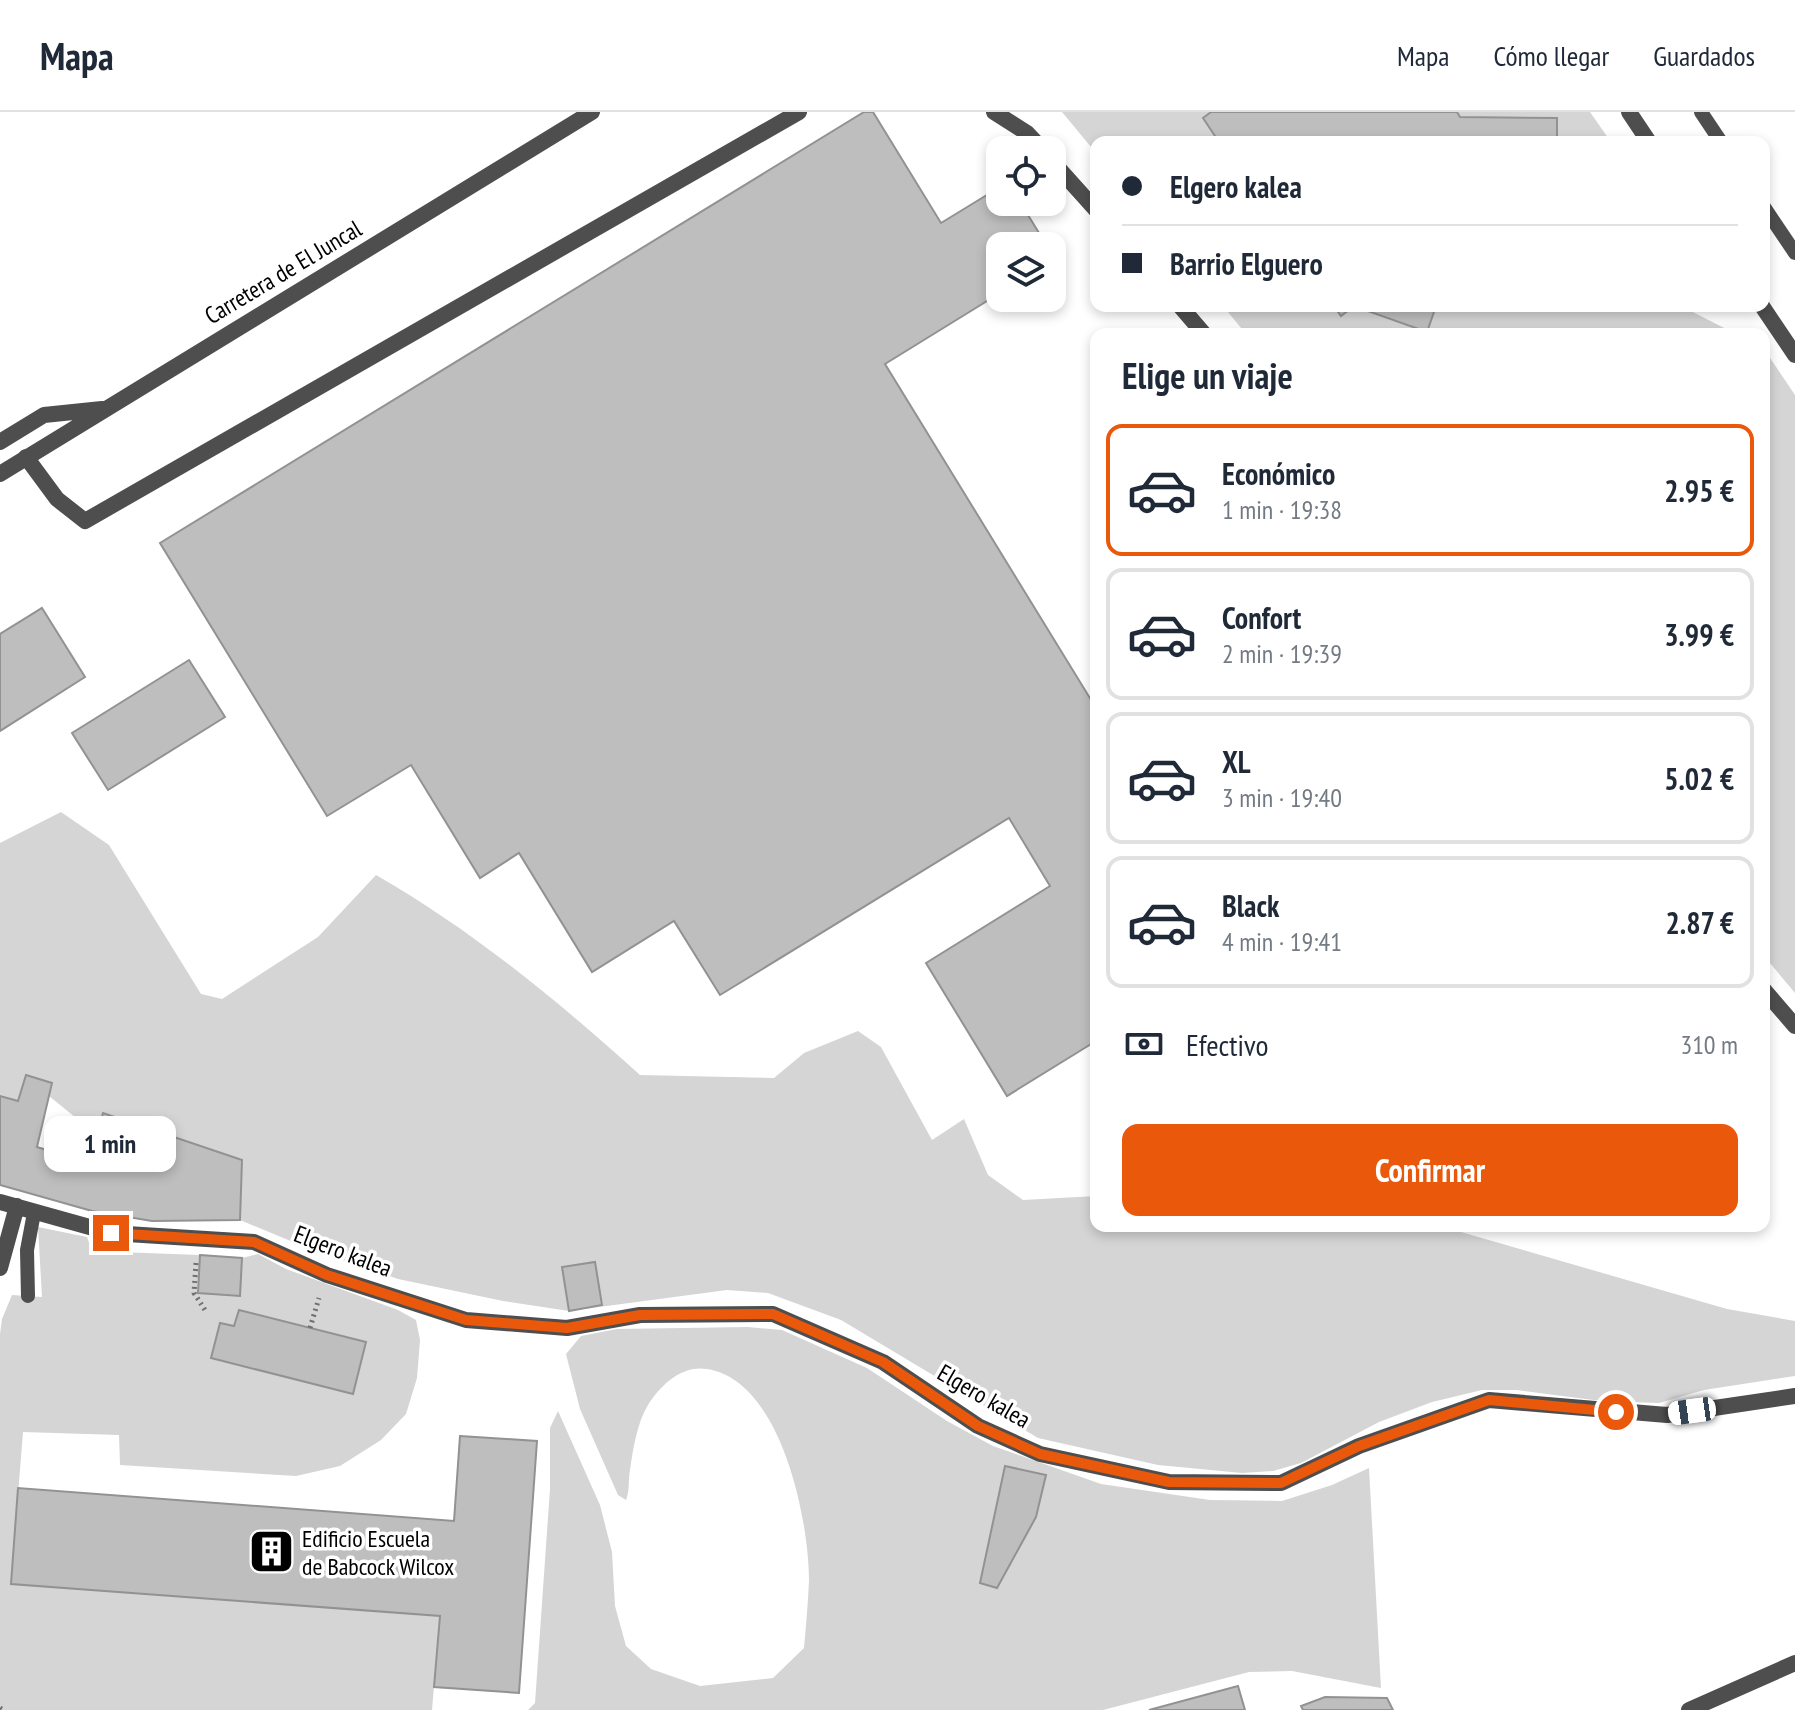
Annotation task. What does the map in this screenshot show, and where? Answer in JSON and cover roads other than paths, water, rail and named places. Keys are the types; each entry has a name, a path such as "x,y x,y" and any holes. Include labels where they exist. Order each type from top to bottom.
{"street":[{"name":"Carretera de El Juncal","path":"0,474 592,112"},
{"path":"26,457 57,499 85,521 799,112"},
{"path":"994,112 1030,136"},
{"path":"1629,112 1645,136"},
{"path":"1066,177 1090,203"},
{"path":"1185,312 1199,328"},
{"path":"1766,312 1795,355"},
{"path":"0,442 44,415 107,408"},
{"path":"1770,997 1795,1026"},
{"path":"0,1268 8,1204 34,1213"},
{"name":"Elgero kalea","path":"34,1213 111,1233 254,1242 327,1275 466,1320 567,1328 640,1315 773,1314 883,1362 978,1426 1040,1454 1169,1482 1281,1483 1359,1446 1489,1400 1590,1411 1667,1415 1795,1396"},
{"path":"1689,1710 1795,1663"}],"lane":[{"path":"1701,112 1717,136"},
{"path":"1770,216 1795,253"},
{"path":"28,1296 27,1250 34,1213"}],"place":[{"name":"Edificio Escuela de Babcock Wilcox","path":"271,1552"}]}
